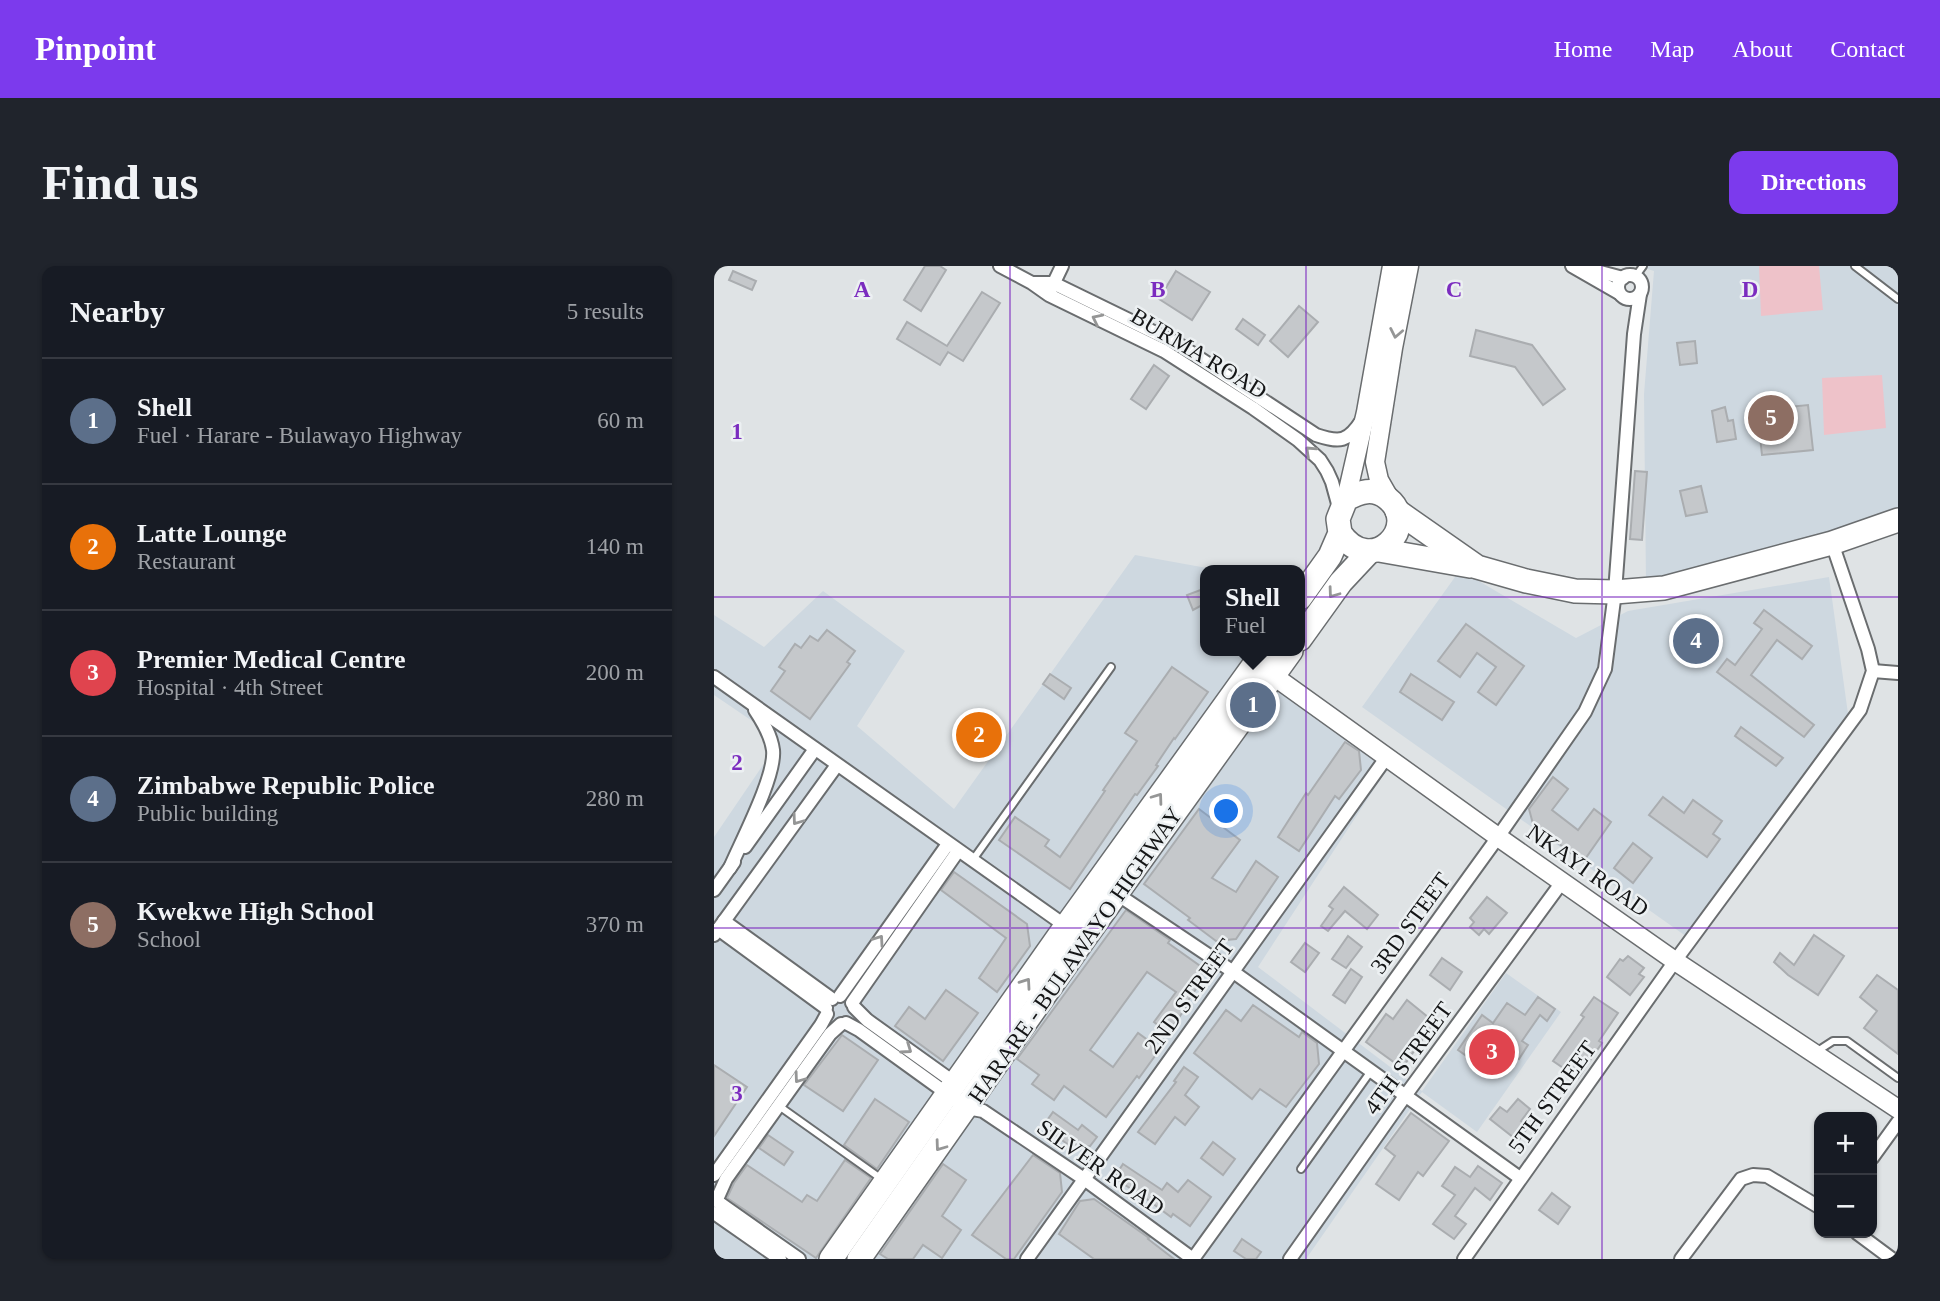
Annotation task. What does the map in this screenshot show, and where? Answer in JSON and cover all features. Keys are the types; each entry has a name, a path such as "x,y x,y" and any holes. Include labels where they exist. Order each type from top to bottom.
{"highway":[{"path":"1305,591 1330,556 1342,514 1359,492 1382,494 1394,506 1477,567"},
{"path":"1305,632 1341,582 1375,550 1389,544 1399,523 1394,506"},
{"path":"1342,514 1348,543 1358,550 1375,550 1477,567 1575,591 1615,592 1664,588 1832,543 1898,520"},
{"name":"HARARE - BULAWAYO HIGHWAY","path":"859,1259 895,1188 952,1088 1008,1028 1239,705 1264,663 1280,656"},
{"name":"HARARE - BULAWAYO HIGHWAY","path":"1075,932 1117,894 1199,760"},
{"name":"HARARE - BULAWAYO HIGHWAY","path":"831,1259 975,1105 1008,1028"}],"main road":[{"path":"1342,514 1366,412 1392,266"},
{"path":"1394,506 1379,480 1375,462 1409,266"},
{"name":"NKAYI ROAD","path":"1264,663 1386,758 1498,837 1675,961 1898,1109"}],"street":[{"path":"1000,266 1032,283 1141,325 1187,349 1316,435 1343,440 1356,429 1366,412"},
{"path":"1051,289 1062,266"},
{"path":"1572,266 1623,296 1636,297 1640,294"},
{"path":"1578,266 1634,274 1641,284 1634,334"},
{"path":"1634,274 1618,285 1634,334"},
{"name":"BURMA ROAD","path":"1051,289 1173,357 1298,440 1320,460 1327,471 1342,514"},
{"name":"3RD STEET","path":"1193,1259 1498,837 1585,712 1595,692 1605,669 1615,592 1634,334"},
{"path":"1832,543 1873,671 1898,673"},
{"name":"5TH STREET","path":"1464,1259 1675,961 1860,710 1873,671"},
{"path":"714,677 1075,932"},
{"path":"730,868 760,801 773,753 762,720 748,702"},
{"path":"714,890 815,749"},
{"name":"2ND STREET","path":"1027,1259 1386,758"},
{"path":"837,765 719,928 867,1020 952,1088"},
{"path":"714,1175 953,847"},
{"name":"4TH STREET","path":"1290,1259 1405,1096 1562,882"},
{"path":"1117,894 1232,971 1520,1178"},
{"path":"716,1202 726,1179 830,1034 853,1017 838,1004"},
{"path":"838,1004 832,1021 859,1030 952,1088"},
{"name":"SILVER ROAD","path":"952,1088 1084,1179 1193,1259"},
{"path":"1877,1151 1898,1122"},
{"path":"1681,1259 1741,1179 1753,1175 1767,1176 1814,1204"},
{"path":"716,1202 780,1259"},
{"path":"716,1202 799,1259"},
{"path":"1864,1238 1892,1259"}],"lane":[{"path":"1855,266 1898,299"},
{"path":"972,861 1111,667"},
{"path":"1814,1054 1833,1041 1847,1041 1898,1078"},
{"path":"1301,1169 1371,1071"},
{"path":"779,1106 895,1188"}],"shaded area":[{"path":"1638,266 1898,266 1898,511 1832,533 1646,582 1644,394 1654,271"},
{"path":"1759,266 1819,266 1823,310 1761,316"},
{"path":"1882,375 1886,428 1824,435 1822,378"},
{"path":"1135,555 1200,567 1200,656 1259,656 1391,763 1258,967 1422,1091 1506,973 1561,1012 1477,1132 1422,1092 1306,1259 714,1259 714,837 780,740 714,695 714,615 764,647 823,591 905,651 857,726 954,809"},
{"path":"1460,570 1576,638 1628,611 1829,577 1849,721 1697,944 1362,707"}],"building":[{"path":"925,266 940,266 946,270 921,311 904,300"},
{"path":"733,271 756,281 752,290 729,280"},
{"path":"1176,271 1210,292 1192,320 1159,299"},
{"path":"982,292 1000,303 963,361 948,352 940,365 897,339 907,322 947,346"},
{"path":"1299,306 1318,322 1288,357 1270,341"},
{"path":"1243,319 1265,335 1258,345 1236,329"},
{"path":"1476,330 1532,345 1565,389 1543,405 1515,367 1470,356"},
{"path":"1695,341 1697,363 1680,365 1677,343"},
{"path":"1154,365 1169,376 1146,409 1131,399"},
{"path":"1808,405 1813,450 1762,455 1757,410"},
{"path":"1725,407 1728,421 1733,420 1736,439 1717,442 1712,411"},
{"path":"1635,471 1647,472 1642,540 1630,539"},
{"path":"1701,486 1707,512 1686,516 1680,491"},
{"path":"1200,590 1200,606 1193,610 1187,595"},
{"path":"1764,610 1812,646 1802,659 1777,640 1751,675 1814,725 1804,737 1717,672 1727,659 1735,665 1762,629 1754,623"},
{"path":"1466,624 1524,666 1496,705 1478,692 1496,667 1477,653 1460,677 1438,661"},
{"path":"827,630 855,651 847,662 850,664 810,719 771,691 785,671 779,667 795,644 801,648 810,636 818,641"},
{"path":"1172,667 1208,692 1070,889 999,840 1015,817 1049,840 1045,846 1060,857 1137,741 1125,733"},
{"path":"1050,674 1071,688 1064,699 1043,684"},
{"path":"1411,674 1454,702 1442,720 1400,692"},
{"path":"1741,727 1783,758 1776,766 1735,736"},
{"path":"1345,742 1359,751 1361,770 1339,799 1335,796 1299,851 1278,837 1306,793 1308,795"},
{"path":"1553,777 1568,789 1552,810 1578,830 1594,809 1611,822 1583,862 1533,824 1529,809"},
{"path":"1663,797 1684,813 1693,800 1722,821 1713,834 1720,839 1707,857 1649,815"},
{"path":"1199,809 1240,840 1212,878 1236,892 1256,861 1278,877 1236,939 1216,941 1144,884"},
{"path":"1633,843 1652,858 1633,883 1614,868"},
{"path":"954,872 1027,924 1030,946 997,992 979,978 1006,938 941,890"},
{"path":"1344,887 1378,915 1367,929 1345,911 1328,931 1321,926 1333,909 1329,906"},
{"path":"1487,897 1507,913 1489,934 1484,929 1479,935 1470,927 1474,922 1470,918"},
{"path":"1126,910 1170,940 1168,943 1203,968 1200,983 1168,1033 1154,1022 1176,992 1147,972 1090,1050 1113,1067 1138,1033 1160,1049 1106,1117 1064,1086 1054,1100 1032,1084 1039,1075 1017,1059"},
{"path":"1814,935 1844,956 1818,995 1774,962 1780,953 1794,965"},
{"path":"1348,936 1362,947 1346,968 1332,959"},
{"path":"1305,943 1319,953 1305,972 1291,962"},
{"path":"1628,956 1644,968 1639,974 1644,977 1630,995 1607,977 1620,959 1623,961"},
{"path":"1442,958 1462,972 1450,990 1430,975"},
{"path":"1351,969 1362,977 1345,1003 1333,995"},
{"path":"1877,975 1898,990 1898,1054 1864,1028 1877,1011 1860,997"},
{"path":"946,990 978,1013 943,1061 895,1026 909,1007 925,1019"},
{"path":"1538,997 1555,1009 1547,1021 1540,1015 1522,1041 1528,1045 1519,1059 1490,1040 1475,1062 1458,1050 1482,1015 1493,1023 1507,1003 1525,1015"},
{"path":"1594,997 1618,1013 1578,1078 1553,1061 1584,1017 1581,1015"},
{"path":"1407,1000 1439,1026 1430,1036 1427,1033 1402,1068 1366,1042 1386,1014 1393,1019"},
{"path":"1253,1005 1299,1037 1302,1032 1317,1043 1319,1064 1286,1107 1260,1089 1252,1099 1194,1053 1226,1010 1241,1021"},
{"path":"842,1035 878,1060 843,1111 804,1085"},
{"path":"714,1065 747,1087 714,1136"},
{"path":"1184,1067 1198,1077 1185,1095 1199,1107 1185,1125 1175,1117 1155,1144 1138,1132 1176,1082 1174,1081"},
{"path":"875,1099 909,1122 877,1169 844,1145"},
{"path":"1518,1099 1530,1109 1521,1121 1528,1127 1518,1141 1490,1119 1500,1107 1507,1112"},
{"path":"1053,1112 1078,1130 1082,1125 1097,1137 1090,1146 1074,1149 1043,1126"},
{"path":"1411,1113 1449,1141 1423,1176 1418,1172 1399,1200 1376,1184 1395,1156 1385,1148"},
{"path":"768,1135 793,1152 784,1165 759,1148"},
{"path":"1213,1142 1235,1159 1223,1175 1201,1158"},
{"path":"1033,1155 1060,1173 1062,1192 1014,1259 1006,1259 972,1235"},
{"path":"845,1160 871,1178 816,1258 727,1198 747,1165 802,1202 807,1195 817,1201"},
{"path":"943,1164 966,1180 942,1216 961,1230 942,1258 923,1245 913,1259 888,1259 880,1254"},
{"path":"1123,1164 1162,1190 1167,1183 1178,1192 1188,1180 1211,1197 1190,1226 1173,1214 1171,1217 1114,1178"},
{"path":"1478,1166 1502,1183 1490,1200 1475,1188 1455,1216 1466,1224 1454,1239 1433,1224 1455,1195 1442,1186 1455,1167 1470,1177"},
{"path":"1552,1193 1570,1207 1558,1224 1539,1210"},
{"path":"1094,1199 1174,1259 1094,1259 1059,1234 1080,1201"},
{"path":"1242,1239 1261,1252 1256,1259 1246,1259 1234,1251"}],"place":[{"name":"Kwekwe High School","path":"1771,418"},
{"name":"Zimbabwe Republic Police","path":"1696,641"},
{"name":"Shell","path":"1253,705"},
{"name":"Latte Lounge","path":"979,735"},
{"name":"Premier Medical Centre","path":"1492,1052"}]}
